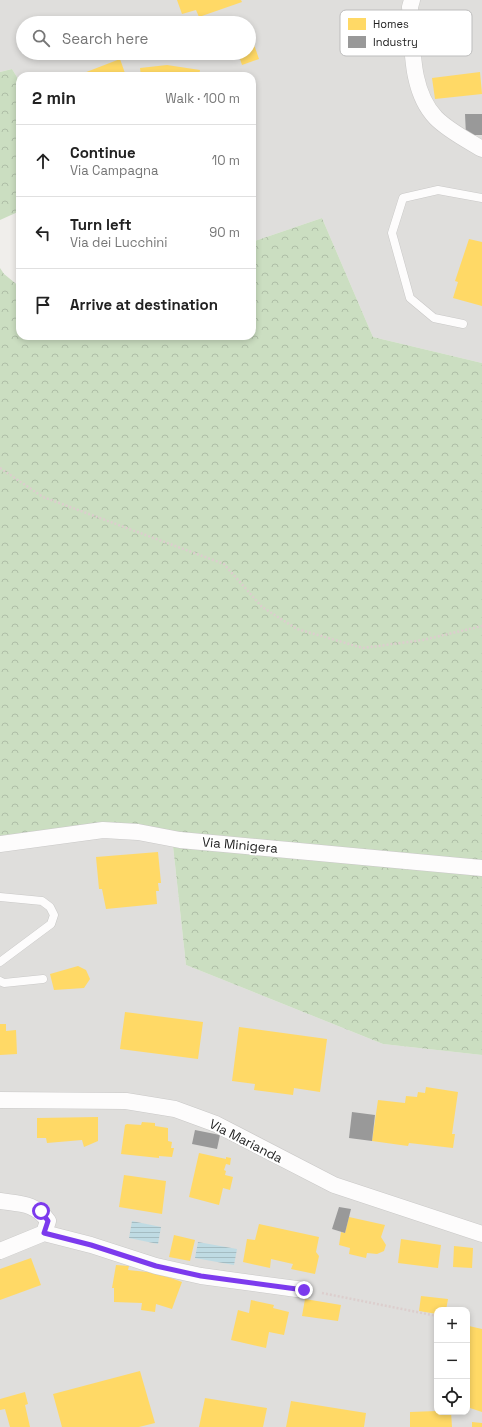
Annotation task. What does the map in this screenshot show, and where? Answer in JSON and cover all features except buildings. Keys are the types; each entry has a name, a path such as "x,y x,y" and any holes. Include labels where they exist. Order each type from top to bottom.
{"street":[{"path":"410,10 412,0"},
{"path":"414,56 415,74 423,100 436,118 460,137 482,149"},
{"name":"Via Minigera","path":"0,844 104,830 138,832 180,840 482,868"},
{"name":"Via Marianda","path":"0,1100 126,1101 175,1109 216,1124 334,1185 482,1234"},
{"path":"0,1201 31,1206 41,1211 48,1221 44,1233"},
{"path":"0,1251 44,1233 91,1245 156,1266 201,1276 304,1290"}],"lane":[{"path":"463,324 434,318 410,298 392,233 403,198 438,190 482,198"},
{"path":"0,897 42,901 50,907 54,915 50,924 0,962"},
{"path":"0,980 4,983 43,979"}],"path":[{"path":"0,468 43,497 224,564 262,607 297,629 363,648 422,640 482,626"},
{"path":"304,1290 434,1315"}],"shaded area":[{"path":"0,0 482,0 482,363 373,337 322,218 256,241 256,72 16,72 16,76 12,69 0,72"},
{"path":"103,830 173,846 186,965 383,1044 482,1055 482,1427 0,1427 0,844"}],"green space":[{"path":"12,69 16,76 16,213 0,220 0,72"},
{"path":"322,218 373,337 482,363 482,1055 383,1044 186,965 173,846 138,832 0,844 0,268 4,274 16,284 16,340 256,340 256,241"}],"water":[{"path":"132,1221 161,1227 158,1244 129,1238"},
{"path":"198,1242 237,1249 234,1265 195,1258"}],"route":[{"path":"41,1211 48,1221 44,1233 91,1245 156,1266 201,1276 304,1290"}]}
